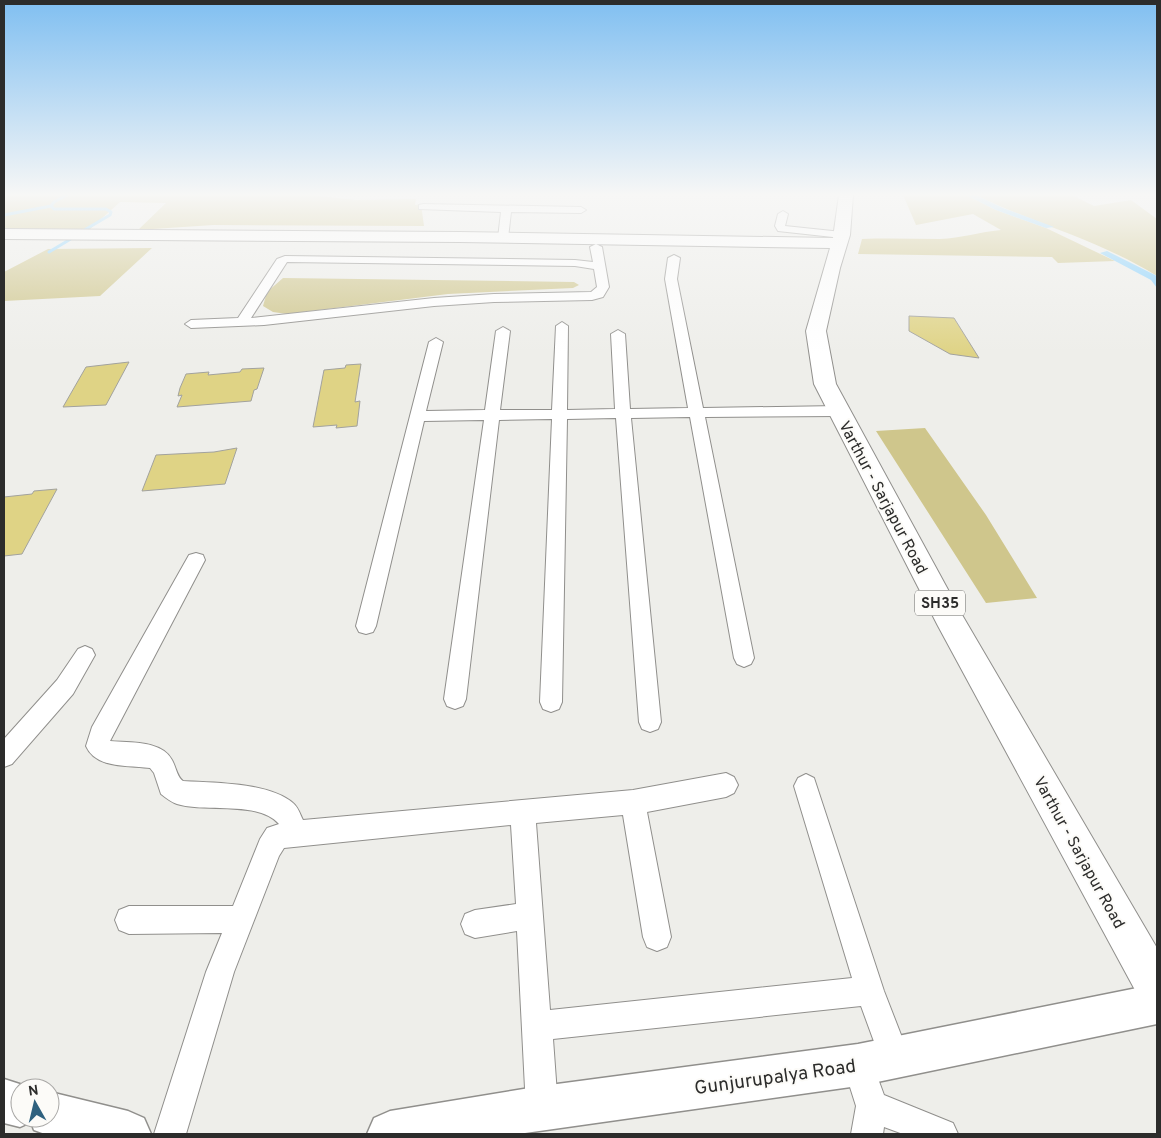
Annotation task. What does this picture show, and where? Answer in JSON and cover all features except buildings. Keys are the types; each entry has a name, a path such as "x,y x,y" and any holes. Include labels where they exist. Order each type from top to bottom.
{"main road":[{"name":"Varthur - Sarjapur Road","path":"838,248 822,299 816,331 822,374 839,411 948,617 1157,988"}],"street":[{"path":"191,324 241,323 434,302 592,296 599,294 603,287 593,266 591,248"},
{"path":"674,258 671,279 744,658"},
{"path":"241,323 281,261 285,259 565,263 593,266"},
{"path":"576,296 588,284 593,266"},
{"path":"551,702 562,326"},
{"path":"455,699 503,331"},
{"path":"618,334 623,414 650,722"},
{"path":"366,626 436,342"},
{"path":"418,416 839,411"},
{"path":"196,560 100,735 97,746 104,752 155,757 161,761 164,767 169,786 179,793 261,801 281,809 292,820 294,833"},
{"path":"4,756 65,687 85,655"},
{"path":"170,1134 220,972 269,848 276,837 294,833 414,821 634,802 726,785"},
{"path":"806,786 870,991 877,1062 870,1120 942,1134"},
{"path":"634,802 656,937"},
{"path":"524,813 542,1108"},
{"path":"475,924 530,915"},
{"path":"129,920 240,919"},
{"path":"537,1026 870,991"},
{"name":"Gunjurupalya Road","path":"390,1134 542,1108 877,1062 1157,1004"},
{"path":"60,1117 128,1134"}],"shaded area":[{"path":"152,248 100,296 4,301 4,272 48,249"},
{"path":"860,248 1088,248 1115,261 1058,263 1052,257 858,254"},
{"path":"1102,248 1157,248 1157,276 1136,264"},
{"path":"283,278 574,282 579,285 573,288 448,294 287,314 273,312 263,306 267,292"},
{"path":"925,428 986,515 1037,598 986,603 876,431"}],"water":[{"path":"1107,251 1157,276 1157,288 1151,280 1100,253"}],"waterway":[{"path":"49,252 55,248"}]}
